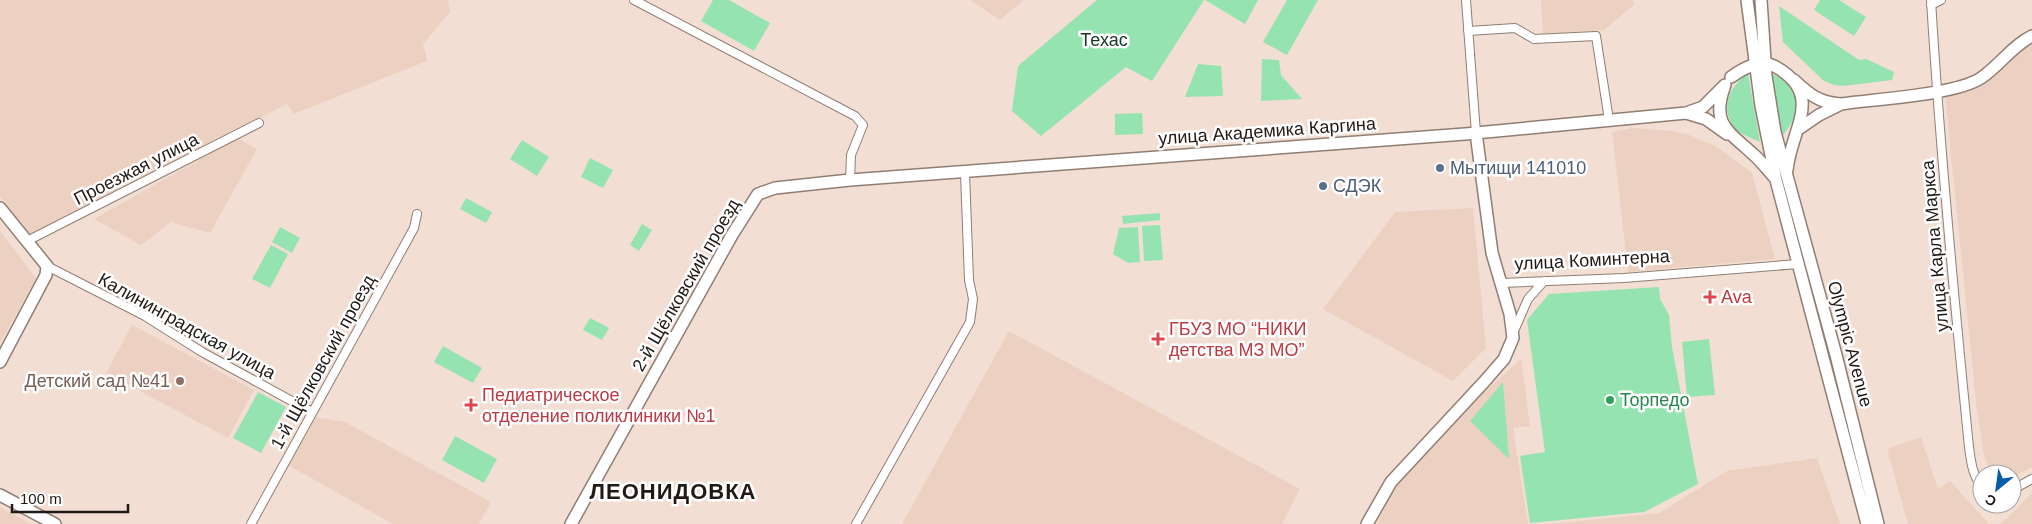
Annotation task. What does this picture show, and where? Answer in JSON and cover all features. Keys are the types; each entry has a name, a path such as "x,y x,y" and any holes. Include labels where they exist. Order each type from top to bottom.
{"street":[{"path":"634,0 855,116 863,125 851,155 850,180"},
{"path":"1466,0 1476,133 1492,253 1502,283"},
{"name":"Olympic Avenue","path":"1747,0 1752,47 1760,64 1774,146 1776,180 1867,524"},
{"name":"Olympic Avenue","path":"1760,64 1765,47 1761,0"},
{"path":"1931,3 1941,0"},
{"name":"улица Карла Маркса","path":"1931,3 1936,92 1972,466"},
{"path":"1468,31 1515,28 1522,30 1534,39 1596,36 1608,120"},
{"path":"1686,113 1703,107 1742,69 1760,64 1789,76 1809,95 1818,100 1841,104 1936,92 1972,82 1982,77 2013,48 2032,36"},
{"name":"Olympic Avenue","path":"1752,47 1728,81 1719,108 1721,120 1738,142 1764,165 1776,180"},
{"name":"Olympic Avenue","path":"1765,47 1801,93 1803,106 1792,146 1787,174"},
{"path":"1686,113 1706,119 1738,142 1758,148 1774,146 1819,114 1841,104"},
{"name":"улица Академика Каргина","path":"758,194 775,188 850,180 966,173 1476,133 1686,113"},
{"name":"Проезжая улица","path":"27,241 259,123"},
{"name":"Olympic Avenue","path":"1774,146 1787,174 1836,355 1878,524"},
{"path":"856,524 970,322 973,299 968,280 966,173"},
{"name":"2-й Щёлковский проезд","path":"571,524 732,235 758,194"},
{"path":"0,208 47,266 46,275 0,362"},
{"name":"1-й Щёлковский проезд","path":"251,524 414,228 417,214"},
{"name":"улица Коминтерна","path":"1513,332 1502,283 1633,277 1798,264"},
{"name":"Калининградская улица","path":"47,266 145,316 202,352 312,412"},
{"path":"1367,524 1391,482 1504,359 1513,338 1513,332 1528,299 1544,281"},
{"path":"0,495 55,524"}],"shaded area":[{"path":"0,0 448,0 450,12 423,44 427,61 294,114 287,104 31,235 0,197"},
{"path":"970,0 1024,0 1000,20"},
{"path":"1541,0 1633,0 1634,5 1604,30 1543,34"},
{"path":"2032,45 2032,467 2022,472 2022,464 1987,464 1984,455 1977,412 1945,95 1983,86 2025,47"},
{"path":"1633,128 1687,134 1717,147 1752,173 1775,259 1628,272 1612,132"},
{"path":"238,138 257,149 210,233 171,222 141,245 94,219"},
{"path":"1473,208 1486,348 1453,381 1323,309 1395,212"},
{"path":"0,231 36,278 0,343"},
{"name":"Детский сад №41","path":"132,325 254,390 228,438 106,373"},
{"path":"1009,331 1300,489 1282,524 902,524"},
{"path":"1521,359 1530,426 1513,428 1528,524 1377,524 1395,486 1448,425"},
{"path":"314,417 345,422 491,502 479,524 393,524 288,465"},
{"path":"1921,437 1938,489 1950,481 1972,505 1972,514 1980,514 1989,524 1908,524 1887,449"},
{"path":"1817,458 1840,524 1548,524 1659,513 1727,471"},
{"path":"2032,493 2032,524 2000,524 2011,514 2022,514 2022,503"},
{"path":"0,507 31,524 0,524"}],"green space":[{"path":"713,0 729,0 770,23 754,51 701,21"},
{"name":"Техас","path":"1097,0 1204,0 1152,81 1126,67 1041,136 1012,111 1018,66"},
{"path":"1205,0 1258,0 1245,24"},
{"path":"1287,0 1318,0 1287,55 1263,42"},
{"path":"1820,0 1839,0 1866,17 1854,36 1814,10"},
{"path":"1779,6 1859,60 1866,59 1894,72 1892,80 1843,86 1824,81 1783,42"},
{"path":"1262,59 1279,60 1281,75 1302,99 1261,101"},
{"path":"1198,64 1221,66 1223,96 1185,97"},
{"path":"1769,72 1788,85 1794,92 1796,100 1797,108 1794,117 1782,136"},
{"path":"1748,74 1760,142 1738,131 1728,116 1728,100 1731,93 1735,85"},
{"path":"1142,113 1143,134 1115,135 1115,114"},
{"path":"522,140 549,157 537,176 510,159"},
{"path":"590,158 613,170 603,188 581,177"},
{"path":"466,198 492,212 486,223 460,209"},
{"path":"1160,213 1160,220 1123,224 1122,216"},
{"path":"642,224 652,230 639,251 630,245"},
{"path":"1160,225 1163,260 1144,261 1142,226"},
{"path":"280,227 300,238 292,253 272,242"},
{"path":"1138,227 1140,262 1128,263 1113,254 1119,228"},
{"path":"271,245 288,254 270,288 252,279"},
{"name":"Торпедо","path":"1659,287 1660,299 1669,315 1672,347 1698,484 1644,512 1530,523 1520,456 1545,452 1527,320 1549,294"},
{"path":"590,318 609,328 602,340 583,330"},
{"path":"1709,339 1715,395 1687,397 1682,342"},
{"path":"443,346 482,368 473,383 434,362"},
{"path":"1503,382 1509,459 1470,421"},
{"path":"258,392 286,407 261,453 233,438"},
{"path":"455,436 497,459 484,483 442,460"}],"place":[{"name":"Мытищи 141010","path":"1440,168"},
{"name":"СДЭК","path":"1323,186"},
{"name":"Ava","path":"1710,297"},
{"name":"ГБУЗ МО “НИКИ детства МЗ МО”","path":"1158,339"},
{"name":"Детский сад №41","path":"180,381"},
{"name":"Торпедо","path":"1610,400"},
{"name":"Педиатрическое отделение поликлиники №1","path":"471,405"}],"district":[{"name":"ЛЕОНИДОВКА","path":"673,491"}]}
